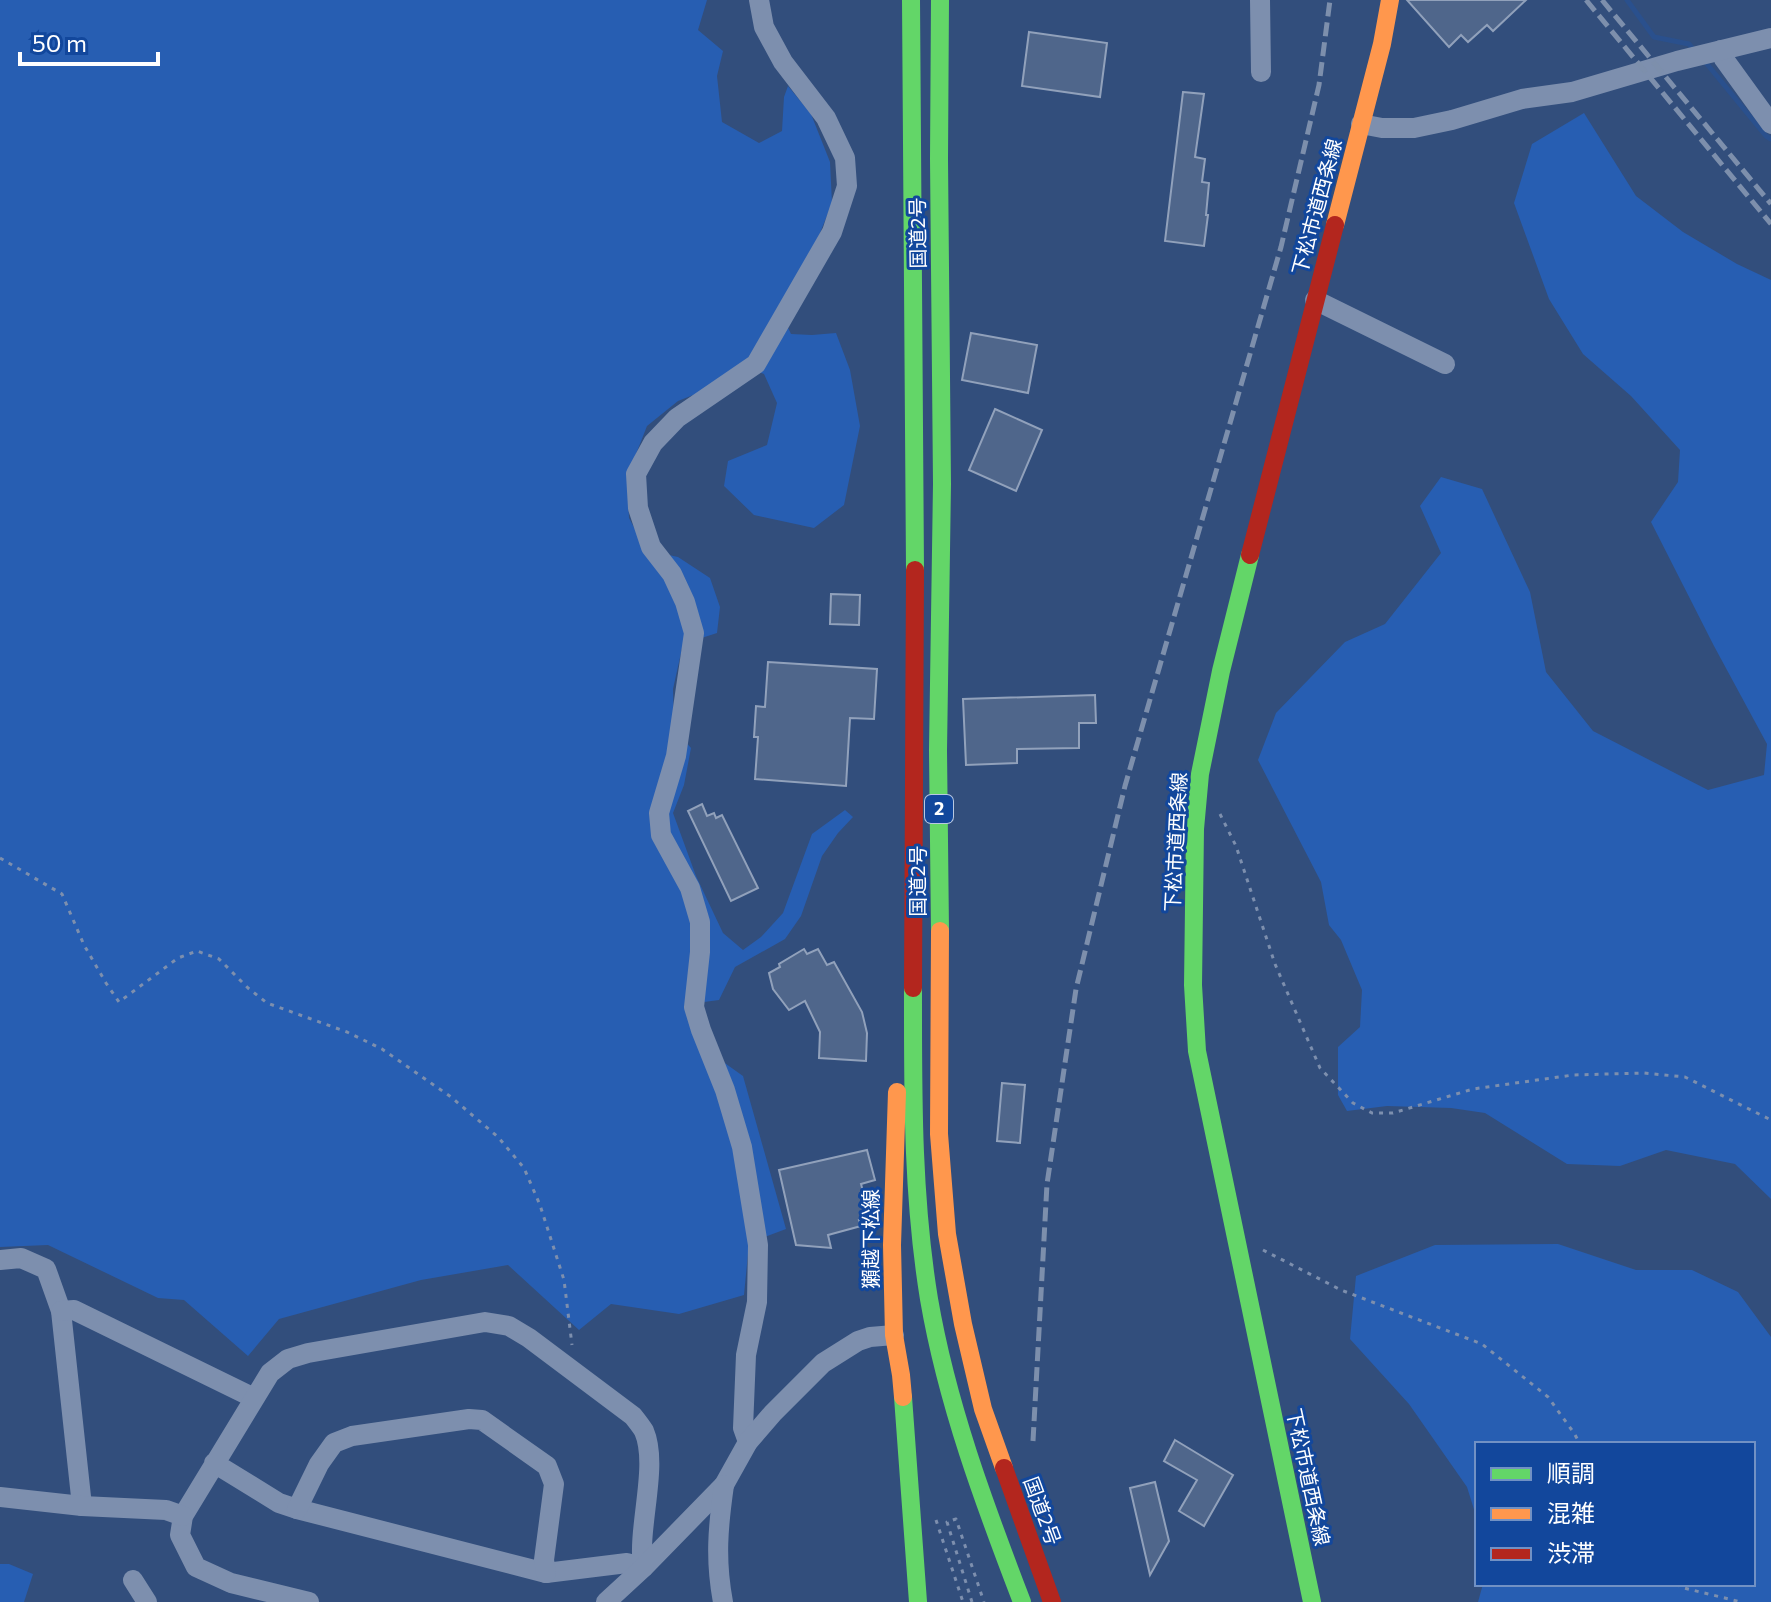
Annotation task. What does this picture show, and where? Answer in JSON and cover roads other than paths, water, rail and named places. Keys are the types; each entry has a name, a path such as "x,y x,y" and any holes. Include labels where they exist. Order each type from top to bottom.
{"main road":[{"name":"国道2号","path":"911,0 915,418 913,1131 923,1255 934,1324 955,1413 982,1499 1022,1602"},
{"name":"国道2号","path":"940,0 942,484 938,750 939,1134 947,1234 963,1324 983,1409 1052,1602"},
{"name":"下松市道西条線","path":"1312,1602 1197,1051 1193,985 1195,829 1200,774 1221,671 1382,44 1390,0"},
{"name":"獺越下松線","path":"913,876 898,1051 892,1245 894,1335 901,1375 918,1602"}],"street":[{"path":"748,1442 743,1428 746,1355 757,1302 758,1245 742,1147 725,1090 694,1007 700,922 690,888 661,835 659,813 676,756 694,633 672,574 651,547 638,508 636,474 653,443 677,418 756,364 832,232 847,186 845,158 826,118 777,51 764,27 759,0"},
{"path":"1260,0 1261,72"},
{"path":"1361,124 1382,128 1414,128 1522,99 1572,92 1771,38"},
{"path":"1721,50 1724,59 1771,124"},
{"path":"1315,300 1445,364"},
{"path":"0,1260 21,1258 46,1269 61,1311 82,1506"},
{"path":"61,1311 74,1310 254,1398"},
{"path":"309,1602 231,1583 196,1567 180,1535 183,1516 254,1398 270,1373 288,1359 485,1322 509,1326 529,1338 633,1416 644,1431 650,1454 640,1551 643,1568"},
{"path":"606,1602 724,1485 748,1442 823,1363 858,1341 894,1335"},
{"path":"297,1509 319,1464 334,1443 352,1436 469,1419 482,1420 547,1466 554,1484 544,1560 546,1573"},
{"path":"214,1463 279,1503 297,1509 546,1573 627,1563 643,1568"},
{"path":"723,1602 717,1531 724,1485"},
{"path":"0,1497 82,1506 166,1510 183,1516"},
{"path":"133,1580 147,1602"}],"waterway":[{"path":"1627,0 1654,37 1689,44 1693,49"},
{"path":"1707,64 1771,139"}],"railway":[{"path":"1033,1441 1047,1184 1076,989 1125,786 1281,247 1319,85 1330,0"},
{"path":"1586,0 1771,224"},
{"path":"1602,0 1771,204"}]}
